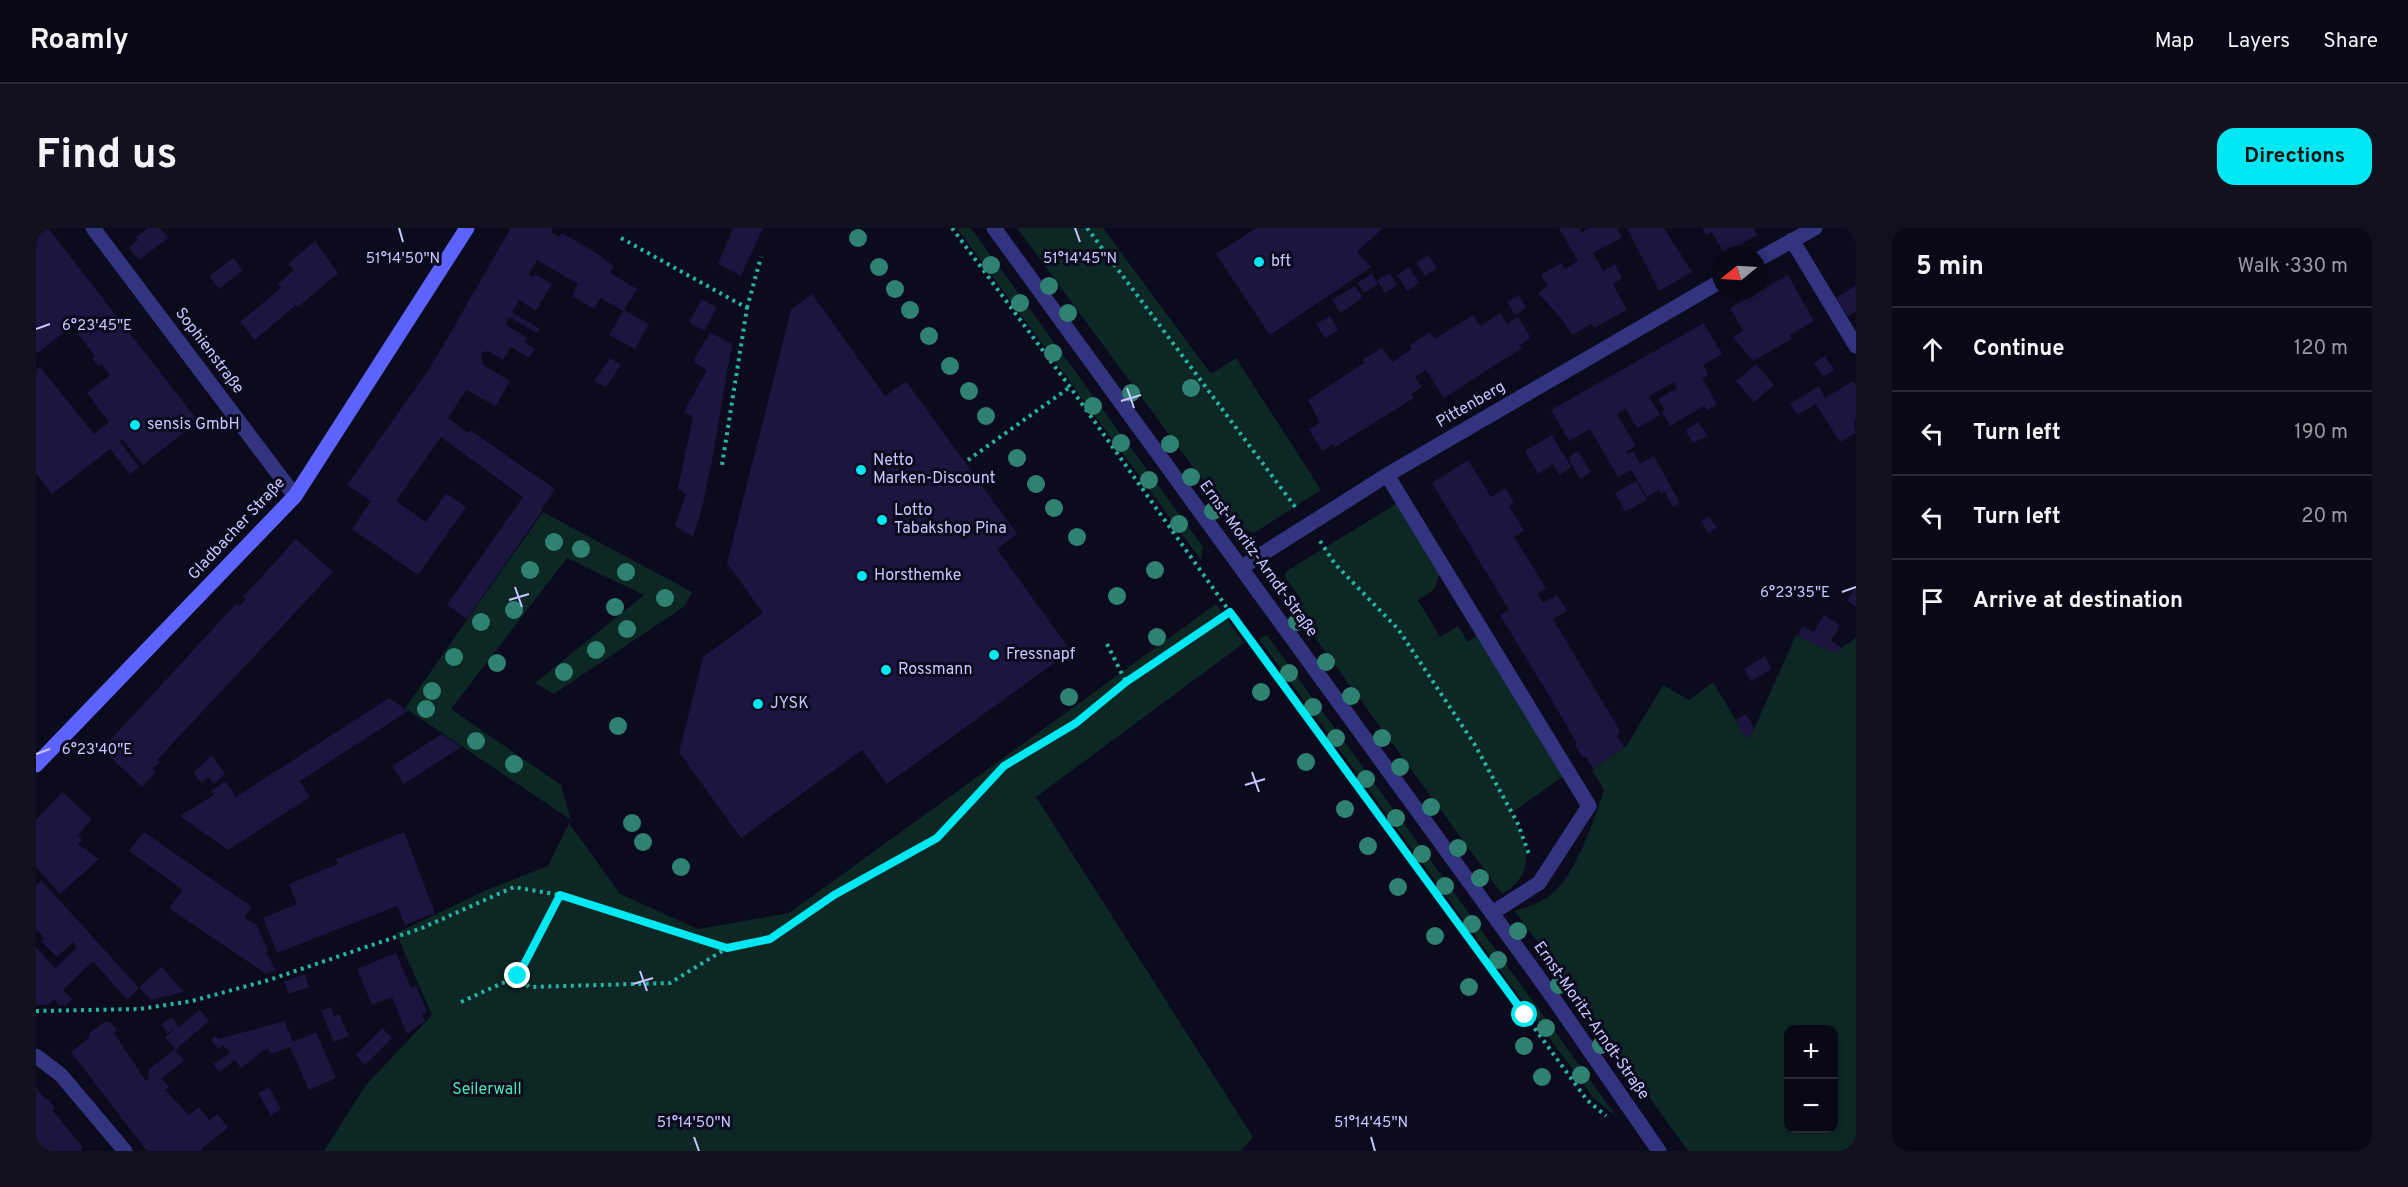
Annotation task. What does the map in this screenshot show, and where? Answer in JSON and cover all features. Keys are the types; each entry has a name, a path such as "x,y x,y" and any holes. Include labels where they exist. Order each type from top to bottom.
{"main road":[{"name":"Gladbacher Straße","path":"36,765 295,496 467,228"}],"street":[{"name":"Sophienstraße","path":"93,228 295,496"},
{"name":"Ernst-Moritz-Arndt-Straße","path":"994,228 1492,913 1659,1151"},
{"path":"1766,255 1815,228"},
{"path":"1792,240 1856,346"},
{"name":"Pittenberg","path":"1242,567 1387,475 1712,286"},
{"path":"1387,475 1589,806 1539,884 1492,913"},
{"path":"36,1056 61,1075 123,1150"}],"path":[{"path":"952,228 1587,1100 1606,1116 1612,1125"},
{"path":"1087,228 1308,524 1335,564 1398,629 1475,745 1518,824 1539,884"},
{"path":"621,238 747,308"},
{"path":"722,465 747,308 761,257"},
{"path":"968,460 1070,387"},
{"path":"518,976 529,987 670,983 727,948 770,939 834,895 937,838 1004,766 1076,723 1126,682 1230,612"},
{"path":"1107,644 1126,682"},
{"path":"36,1011 140,1009 192,1000 269,980 422,928 514,887 560,895 727,948"},
{"path":"461,1002 518,976 560,895"}],"green space":[{"path":"957,228 971,228 1203,547 1201,560"},
{"path":"1017,228 1103,228 1211,374 1236,358 1321,490 1254,533 1237,527"},
{"path":"1399,502 1441,570 1434,590 1418,600 1440,637 1458,626 1468,642 1480,634 1565,775 1511,813 1525,847 1525,867 1521,877 1502,894 1292,606 1301,599 1284,576 1287,571"},
{"path":"543,512 692,592 685,606 554,694 535,683 644,595 567,558 451,709 561,785 571,820 405,708"},
{"name":"Seilerwall","path":"1216,604 1244,643 1036,797 1253,1137 1241,1151 324,1151 366,1085 432,1015 396,933 489,889 548,866 569,823 620,894 698,929 789,913"},
{"path":"1267,635 1617,1117 1594,1099 1259,639"},
{"path":"1796,635 1835,652 1856,638 1856,1151 1688,1151 1515,911 1545,899 1565,879 1582,849 1604,790 1592,770 1627,745 1663,685 1689,700 1713,682 1744,734 1750,738"}],"building":[{"path":"36,228 48,228 198,421 143,465 122,439 120,442 139,467 130,474 110,449 52,494 36,473 36,370 40,367 94,434 109,422 87,393 110,375 101,364 99,367 92,358 95,356 72,326 36,354"},
{"path":"148,228 160,228 168,238 139,260 129,248 138,240 136,237"},
{"path":"511,228 550,228 553,229 551,232 559,237 562,233 596,253 614,266 610,273 637,289 624,310 649,324 635,349 609,335 623,311 600,298 594,309 572,296 578,284 537,260 529,274 533,277 535,274 552,284 536,311 519,300 512,312 540,329 537,333 509,317 505,324 527,338 524,342 535,349 529,358 511,347 503,360 488,351 481,353 483,365 510,381 496,406 466,390 448,418 468,433 470,430 555,489 467,619 447,605 523,497 441,437 396,501 426,522 446,493 466,507 418,575 352,529 371,501 347,485 430,368"},
{"path":"733,228 763,228 741,276 718,264"},
{"path":"1256,228 1383,228 1357,252 1371,267 1270,335 1216,254"},
{"path":"1559,228 1580,228 1582,232 1590,228 1617,228 1622,238 1593,253 1603,271 1615,264 1622,278 1613,284 1627,310 1594,328 1591,324 1572,335 1562,319 1538,293 1548,286 1541,275 1561,263 1565,269 1578,261"},
{"path":"1627,228 1664,228 1692,272 1659,291"},
{"path":"1702,228 1753,228 1757,235 1738,246 1720,246 1712,232 1706,235"},
{"path":"315,241 338,273 255,340 240,322 281,288 278,284 294,270 288,264"},
{"path":"1428,255 1437,268 1425,276 1416,263"},
{"path":"233,258 243,270 219,289 209,276"},
{"path":"1409,267 1419,283 1407,291 1397,275"},
{"path":"1390,273 1397,285 1385,293 1377,280"},
{"path":"1372,274 1378,284 1364,293 1357,283"},
{"path":"1788,275 1814,321 1790,335 1792,339 1753,361 1733,337 1743,331 1730,308 1744,300 1766,300 1766,288"},
{"path":"1856,285 1856,311 1848,316 1836,298"},
{"path":"1355,286 1363,298 1340,313 1332,300"},
{"path":"812,294 885,396 906,381 1017,534 997,549 1071,651 887,784 862,750 741,838 679,752 703,657 763,613 727,563 791,310"},
{"path":"1519,295 1526,308 1515,315 1507,302"},
{"path":"702,299 717,308 704,331 689,322"},
{"path":"1500,313 1507,324 1518,317 1531,338 1520,345 1522,348 1444,398 1426,370 1415,377 1422,387 1411,394 1414,398 1335,447 1333,444 1322,451 1309,429 1320,423 1308,400 1364,363 1362,360 1382,348 1392,362 1412,349 1410,345 1430,332 1435,339 1473,315 1480,326"},
{"path":"1330,316 1338,330 1325,338 1316,324"},
{"path":"1704,323 1722,354 1703,365 1708,375 1702,378 1717,404 1707,410 1704,406 1670,426 1658,399 1677,388 1674,382 1649,396 1660,415 1637,428 1626,409 1617,414 1636,446 1626,452 1627,454 1633,451 1640,464 1654,456 1680,503 1673,507 1665,492 1661,494 1659,490 1647,497 1631,470 1618,477 1590,429 1569,441 1551,410"},
{"path":"710,332 732,344 713,456 693,537 675,526 686,494 678,489 693,417 684,412 707,370 693,362"},
{"path":"1825,356 1834,370 1823,377 1814,363"},
{"path":"610,358 621,365 606,387 594,381"},
{"path":"1756,364 1774,385 1754,402 1736,381"},
{"path":"1853,381 1856,386 1856,419 1854,421 1856,433 1840,442 1816,404 1798,415 1790,404 1819,386 1825,398"},
{"path":"1699,422 1707,436 1693,443 1685,430"},
{"path":"1552,435 1571,467 1559,475 1553,464 1538,474 1525,451"},
{"path":"1578,451 1591,472 1580,479 1568,458"},
{"path":"1468,460 1491,497 1505,488 1514,502 1509,506 1524,531 1514,537 1546,588 1537,594 1543,603 1557,595 1567,611 1553,619 1620,731 1617,736 1624,747 1593,769 1575,745 1577,744 1563,719 1500,615 1509,610 1432,483"},
{"path":"1636,481 1647,500 1625,512 1615,493"},
{"path":"1709,516 1717,528 1708,533 1701,521"},
{"path":"296,539 333,572 157,760 160,762 153,769 156,772 142,787 102,749 236,604 239,606 246,599 243,597"},
{"path":"1856,586 1856,607 1847,601"},
{"path":"1824,615 1840,625 1831,641 1842,648 1835,653 1798,636 1802,626 1814,632"},
{"path":"1765,656 1772,669 1751,681 1744,669"},
{"path":"389,698 408,711 300,781 310,797 228,850 180,816 214,795 211,791 226,781 236,797"},
{"path":"1746,714 1754,728 1750,738 1744,734 1736,720"},
{"path":"442,734 461,747 404,784 392,766"},
{"path":"212,755 225,774 214,784 208,777 202,783 193,773"},
{"path":"62,792 92,819 78,835 82,840 78,844 99,859 60,894 36,867 36,820"},
{"path":"144,832 252,907 244,918 256,924 268,950 266,952 276,970 266,974 169,908 183,890 129,851"},
{"path":"404,832 435,913 405,925 397,906 277,953 263,918 297,904 289,884 338,864 336,859"},
{"path":"41,880 139,988 127,1000 94,962 63,990 72,999 66,1005 59,1005 54,999 48,1005 36,1005 36,947 55,969 77,947 73,942 57,957 41,941 44,938 36,929 36,885"},
{"path":"396,953 411,988 416,986 427,1012 422,1014 425,1021 407,1034 392,997 372,1005 357,969"},
{"path":"162,967 184,992 151,1000 139,987"},
{"path":"305,974 309,987 289,994 284,982"},
{"path":"331,1007 334,1016 339,1014 349,1036 334,1042 321,1011"},
{"path":"200,1010 209,1021 175,1050 184,1061 162,1078 169,1087 165,1090 189,1115 199,1107 209,1120 218,1114 228,1128 201,1149 202,1151 147,1151 71,1052 88,1039 90,1033 104,1022 110,1022 117,1030 114,1033 146,1081 150,1078 149,1069 175,1049 165,1037 175,1029 167,1033 161,1024 173,1017 178,1027"},
{"path":"284,1021 293,1042 316,1032 336,1078 309,1090 290,1047 272,1054 267,1048 241,1068 235,1060 219,1072 213,1064 230,1053 223,1045 218,1049 211,1040 216,1036 218,1039"},
{"path":"382,1028 392,1038 365,1065 356,1055"},
{"path":"36,1087 55,1108 52,1110 82,1146 81,1151 36,1151"},
{"path":"269,1087 281,1109 271,1116 258,1093"}],"place":[{"name":"bft","path":"1259,262"},
{"name":"sensis GmbH","path":"135,425"},
{"name":"Netto Marken-Discount","path":"861,470"},
{"name":"Lotto Tabakshop Pina","path":"882,520"},
{"name":"Horsthemke","path":"862,576"},
{"name":"Fressnapf","path":"994,655"},
{"name":"Rossmann","path":"886,670"},
{"name":"JYSK","path":"758,704"}],"route":[{"path":"518,976 560,895 727,948 770,939 834,895 937,838 1004,766 1076,723 1126,682 1230,612 1525,1015"}]}
